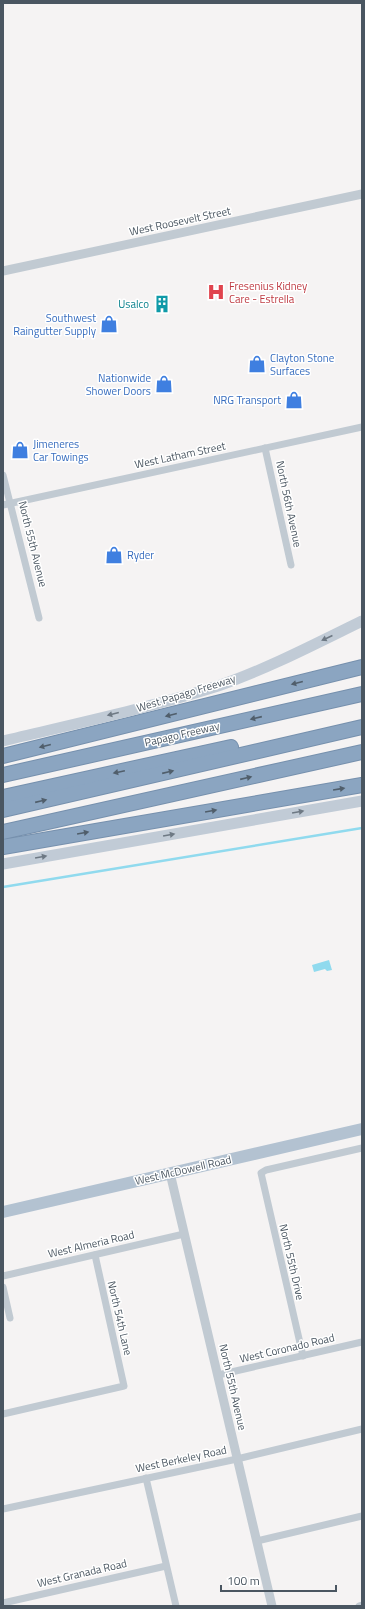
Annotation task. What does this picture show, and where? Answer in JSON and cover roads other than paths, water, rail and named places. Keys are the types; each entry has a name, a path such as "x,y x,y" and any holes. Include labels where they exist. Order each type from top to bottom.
{"highway":[{"path":"3,756 362,667"},
{"name":"Papago Freeway","path":"3,775 362,694"},
{"path":"3,797 362,718"},
{"path":"3,810 362,727"},
{"path":"3,832 362,752"},
{"path":"3,847 362,785"}],"main road":[{"name":"West Papago Freeway","path":"3,742 119,713 218,685 271,665 362,621"},
{"path":"3,864 362,801"},
{"name":"West McDowell Road","path":"3,1212 362,1129"}],"street":[{"name":"West Roosevelt Street","path":"3,271 362,194"},
{"name":"West Latham Street","path":"7,504 362,427"},
{"name":"North 56th Avenue","path":"266,448 291,565"},
{"name":"North 55th Avenue","path":"3,475 7,504 39,618"},
{"name":"North 55th Drive","path":"303,1356 261,1173 266,1170 362,1148"},
{"name":"North 55th Avenue","path":"170,1173 272,1606"},
{"name":"West Almeria Road","path":"3,1276 184,1234"},
{"name":"North 54th Lane","path":"3,1414 124,1386 95,1255"},
{"path":"3,1287 10,1318"},
{"name":"West Coronado Road","path":"218,1375 362,1342"},
{"name":"West Berkeley Road","path":"3,1509 237,1459 362,1429"},
{"path":"146,1478 176,1606"},
{"path":"257,1541 362,1516"},
{"name":"West Granada Road","path":"3,1603 166,1566"}],"water":[{"path":"329,960 332,970 327,971 325,969 314,972 312,965"}],"waterway":[{"path":"3,887 362,828"}],"place":[{"name":"Fresenius Kidney Care - Estrella","path":"216,292"},
{"name":"Usalco","path":"162,304"},
{"name":"Southwest Raingutter Supply","path":"109,324"},
{"name":"Clayton Stone Surfaces","path":"257,364"},
{"name":"Nationwide Shower Doors","path":"164,384"},
{"name":"NRG Transport","path":"294,400"},
{"name":"Jimeneres Car Towings","path":"20,450"},
{"name":"Ryder","path":"114,555"}]}
